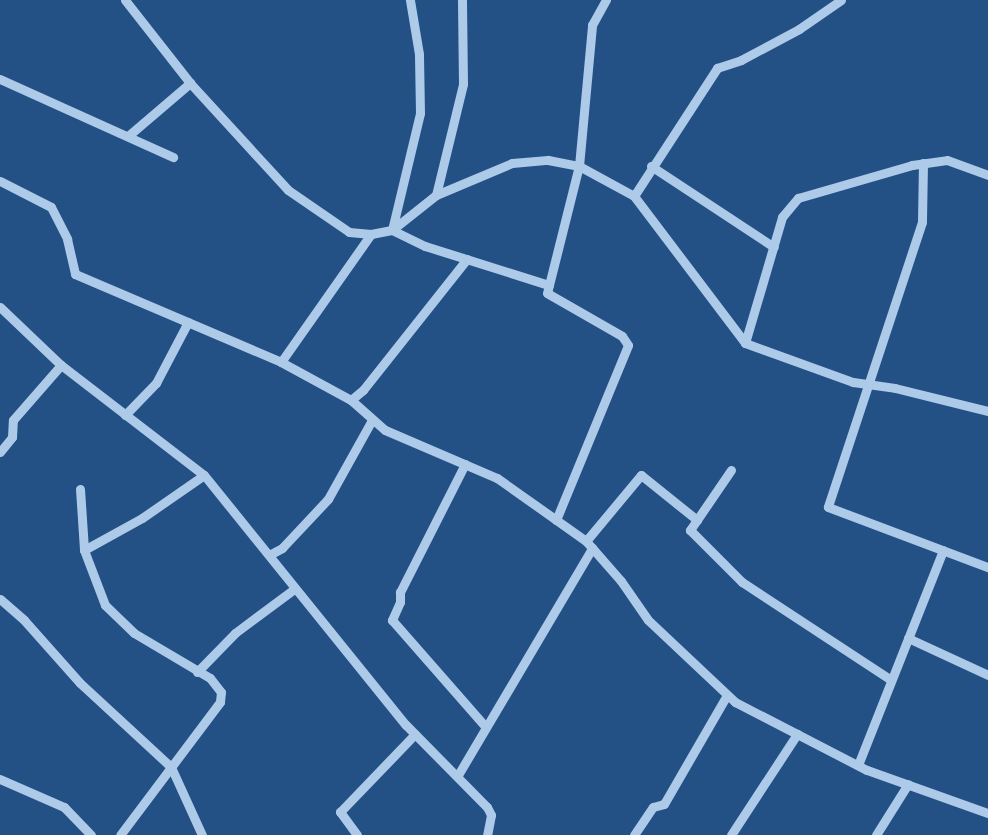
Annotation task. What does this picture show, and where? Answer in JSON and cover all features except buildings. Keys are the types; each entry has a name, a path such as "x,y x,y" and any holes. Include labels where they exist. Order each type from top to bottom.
{"street":[{"path":"127,0 190,83 288,190 349,232 372,234 392,230 436,194 512,163 548,160 579,166 634,196 746,343 853,382 871,384 988,411"},
{"path":"392,230 420,114 419,54 410,0"},
{"path":"436,194 461,100 462,0"},
{"path":"556,520 628,345 622,336 547,293 579,166 592,26 606,0"},
{"path":"634,196 651,166 717,68 741,60 799,29 841,0"},
{"path":"0,79 173,157"},
{"path":"128,136 190,83"},
{"path":"746,343 782,217 798,198 923,163 947,160 988,175"},
{"path":"923,163 922,222 871,384 828,507 988,567"},
{"path":"651,166 774,247"},
{"path":"0,181 51,207 67,239 75,274 280,362 352,400 385,430 497,478 589,545 621,581 648,620 734,702 858,765 988,813"},
{"path":"392,230 425,246 548,285"},
{"path":"280,362 372,234"},
{"path":"352,400 363,390 467,259"},
{"path":"0,307 61,365 204,475 294,588 415,734 458,775 487,807 491,815 487,835"},
{"path":"125,415 156,383 188,322"},
{"path":"0,452 12,436 14,420 61,365"},
{"path":"268,555 282,548 328,499 372,420"},
{"path":"464,464 400,592 400,602 392,620 484,725"},
{"path":"731,470 690,530 742,582 891,680"},
{"path":"84,550 142,518 204,475"},
{"path":"458,775 484,725 589,545 641,475 697,520"},
{"path":"80,489 84,550 105,605 116,620 217,684 221,692 220,702 120,835"},
{"path":"858,765 943,550"},
{"path":"197,672 235,633 294,588"},
{"path":"0,599 24,620 80,683 171,767 202,835"},
{"path":"908,638 988,675"},
{"path":"634,835 653,807 664,804 727,695"},
{"path":"357,835 340,812 415,734"},
{"path":"731,835 797,734"},
{"path":"0,779 64,807 91,835"},
{"path":"876,835 908,784"}]}
